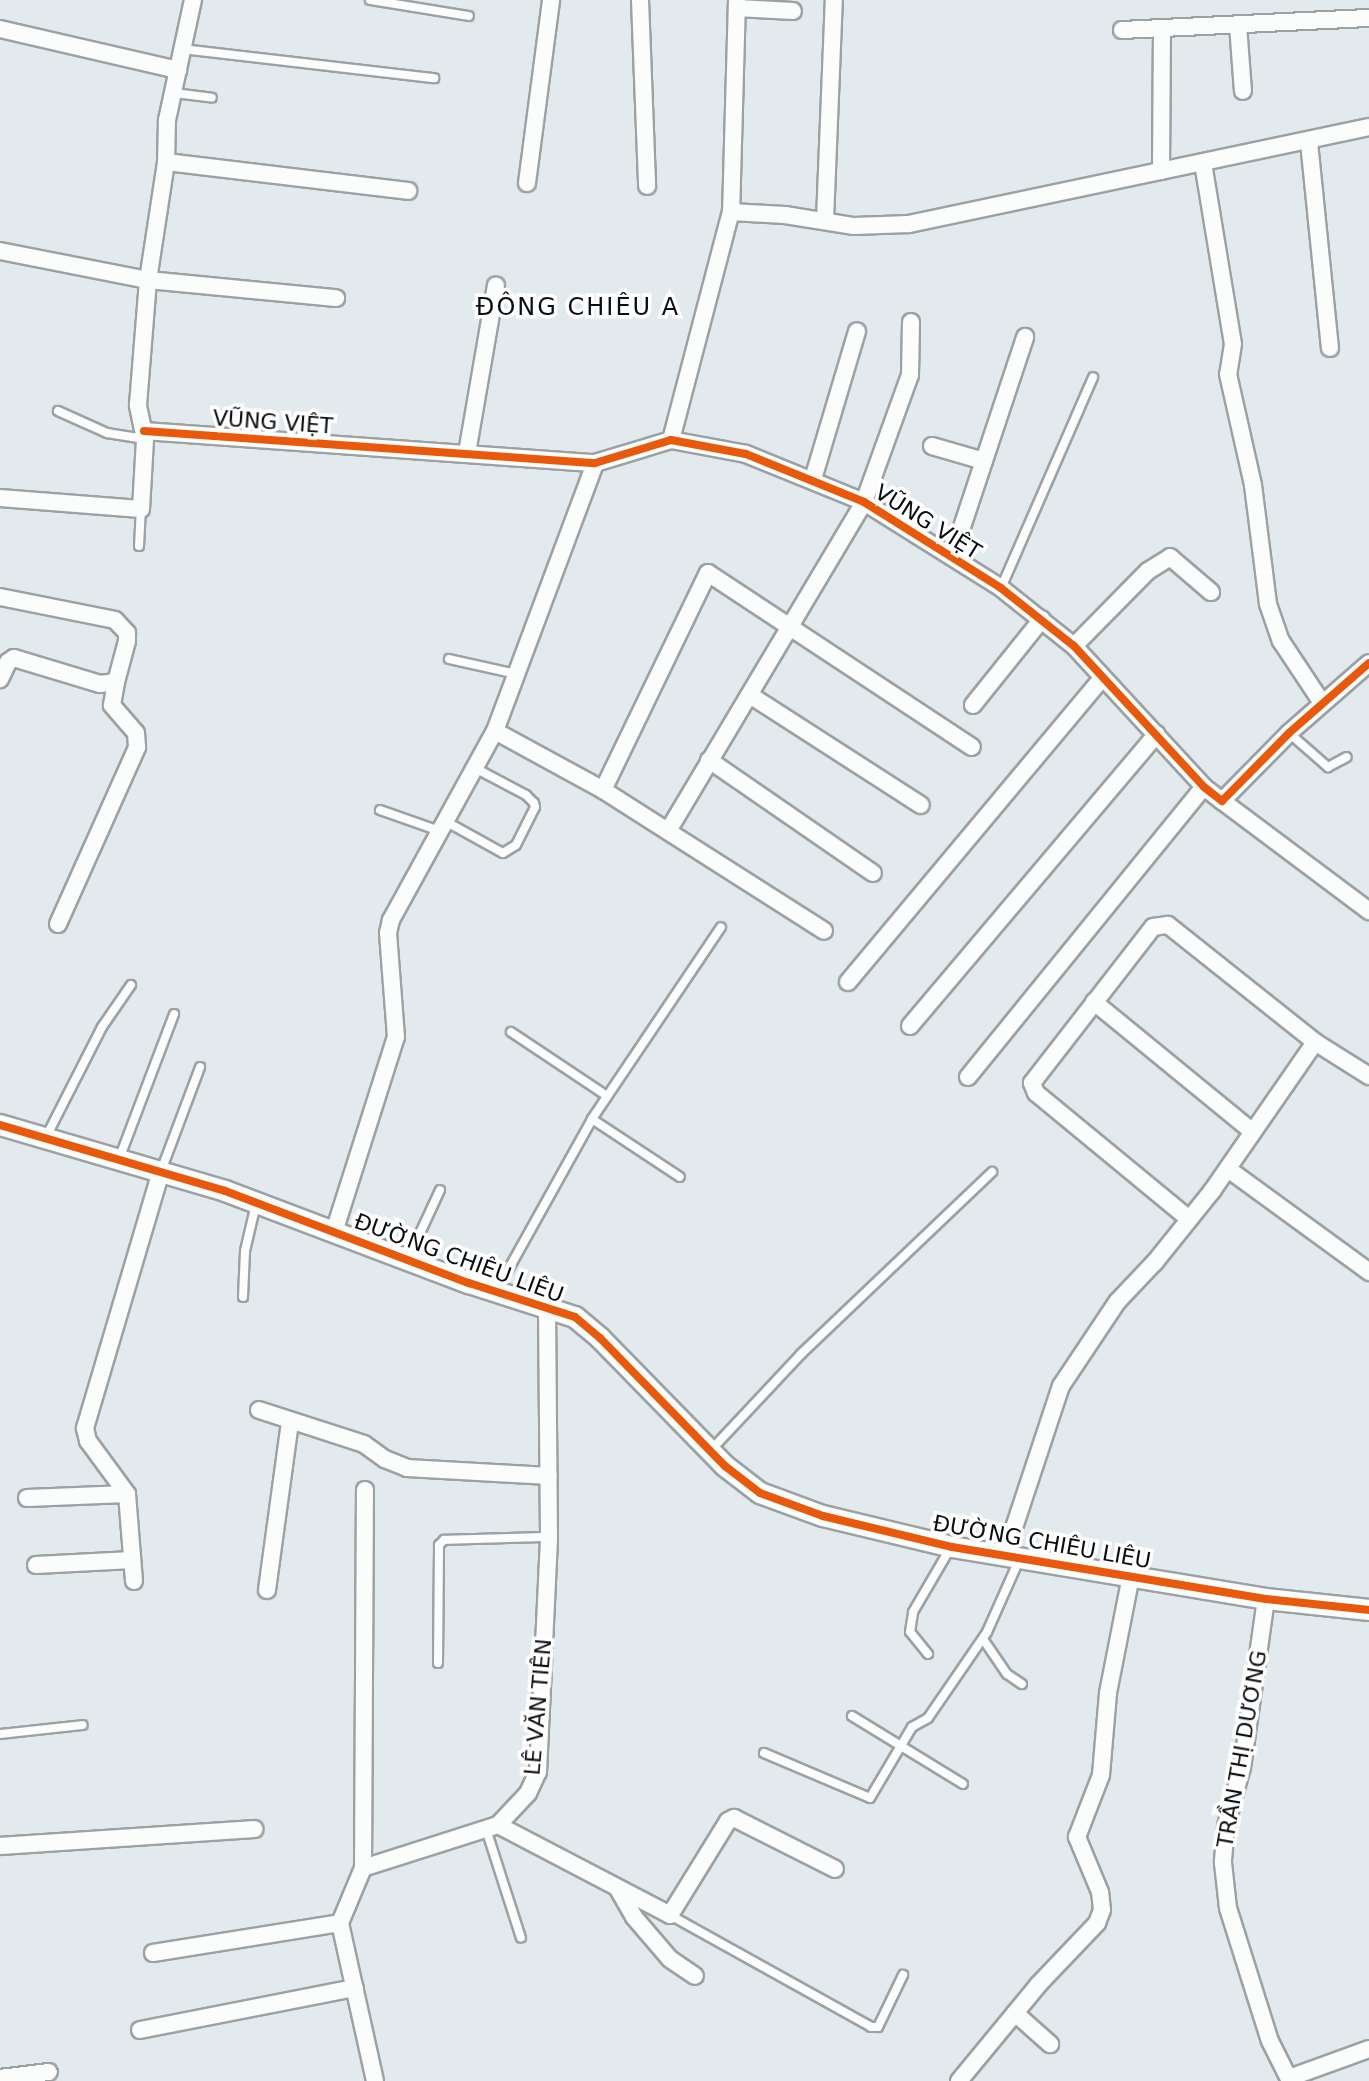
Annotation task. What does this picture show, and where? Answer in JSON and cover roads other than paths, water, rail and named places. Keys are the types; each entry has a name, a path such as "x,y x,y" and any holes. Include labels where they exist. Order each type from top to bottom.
{"street":[{"path":"0,498 141,509 145,435 138,405 148,280 166,162 167,120 193,0"},
{"path":"527,183 551,0"},
{"path":"640,0 647,186"},
{"path":"825,220 834,0"},
{"path":"671,440 731,212 737,4 793,11"},
{"path":"1122,30 1369,18"},
{"path":"1238,25 1243,91"},
{"path":"0,29 178,70"},
{"path":"1161,171 1162,29"},
{"path":"731,212 825,220 854,226 909,224 1369,127"},
{"path":"1309,142 1330,348"},
{"path":"166,162 408,191"},
{"path":"1203,163 1233,344 1228,374 1253,485 1268,604 1281,641 1322,703"},
{"path":"0,251 148,280 336,298"},
{"path":"467,453 496,285"},
{"path":"668,831 864,502 910,375 911,322"},
{"path":"813,479 857,331"},
{"path":"952,557 1025,337"},
{"name":"VŨNG VIỆT","path":"145,435 595,463 671,440 746,454 813,479 864,502 1001,588 1042,619 1074,646 1204,787 1369,911"},
{"path":"932,446 984,461"},
{"path":"334,1232 396,1037 388,933 391,920 495,731 595,463"},
{"path":"1074,646 1148,571 1170,557 1211,592"},
{"path":"603,790 708,573 972,747"},
{"path":"0,597 115,620 123,625 127,641 112,705 136,733 137,747 58,924"},
{"path":"973,705 1042,619"},
{"path":"0,679 8,662 14,658 100,684 116,682"},
{"path":"1222,801 1289,733 1369,663"},
{"path":"848,982 1102,678"},
{"path":"750,695 921,805"},
{"path":"495,731 603,790 824,931"},
{"path":"910,1026 1157,734"},
{"path":"709,760 873,873"},
{"path":"968,1077 1204,787"},
{"path":"1189,1219 1036,1093 1032,1083 1153,927 1168,925 1315,1042 1369,1076"},
{"path":"1094,1002 1253,1132"},
{"path":"1013,1555 1061,1386 1117,1302 1155,1262 1228,1169 1315,1042"},
{"name":"ĐƯỜNG CHIÊU LIÊU","path":"3,1131 45,1139 257,1203 408,1260 575,1317 600,1338 711,1450 760,1493 823,1516 952,1547 1266,1599 1369,1610"},
{"path":"1228,1169 1369,1272"},
{"path":"134,1581 127,1494 88,1441 85,1428 161,1172"},
{"name":"LÊ VĂN TIÊN","path":"363,1868 492,1826 528,1793 538,1772 549,1537 547,1308"},
{"path":"259,1410 364,1444 385,1459 407,1468 549,1476"},
{"path":"267,1590 290,1421"},
{"path":"365,1490 363,1868 340,1923 375,2081"},
{"path":"27,1498 127,1494"},
{"path":"36,1565 132,1560"},
{"path":"959,2081 1015,2013 1097,1923 1102,1910 1100,1892 1077,1837 1101,1775 1108,1693 1131,1576"},
{"name":"TRẦN THỊ DƯƠNG","path":"1266,1599 1242,1767 1226,1826 1223,1863 1228,1908 1270,2041 1290,2080"},
{"path":"492,1826 670,1915 728,1821 734,1818 835,1869"},
{"path":"0,1846 254,1829"},
{"path":"617,1887 657,1945 670,1959 695,1976"},
{"path":"153,1953 340,1923"},
{"path":"140,2030 355,1988"},
{"path":"1015,2013 1050,2044"},
{"path":"1290,2080 1369,2049"},
{"path":"0,2078 49,2072"}],"lane":[{"path":"370,0 469,16"},
{"path":"181,49 434,78"},
{"path":"174,93 212,98"},
{"path":"1001,588 1093,377"},
{"path":"58,411 107,433 145,435"},
{"path":"139,546 141,509"},
{"path":"449,659 517,674"},
{"path":"1289,733 1328,767 1347,757"},
{"path":"380,810 442,826 503,853 516,845 535,807 534,803 526,795 474,768"},
{"path":"496,1291 592,1119 721,927"},
{"path":"45,1139 102,1027 131,985"},
{"path":"118,1160 174,1014"},
{"path":"511,1032 607,1096"},
{"path":"161,1172 200,1067"},
{"path":"592,1119 680,1177"},
{"path":"711,1450 801,1354 992,1172"},
{"path":"408,1260 440,1190"},
{"path":"243,1297 245,1251 257,1203"},
{"path":"438,1663 439,1545 444,1540 549,1537"},
{"path":"928,1654 910,1632 913,1612 952,1547"},
{"path":"764,1753 866,1799 880,1784 912,1727 928,1718 983,1639 1013,1555"},
{"path":"983,1639 1007,1674 1022,1684"},
{"path":"852,1716 963,1784"},
{"path":"0,1734 83,1725"},
{"path":"492,1826 521,1938"},
{"path":"670,1915 874,2028 903,1975"}],"district":[{"name":"ĐÔNG CHIÊU A","path":"578,308"}]}
